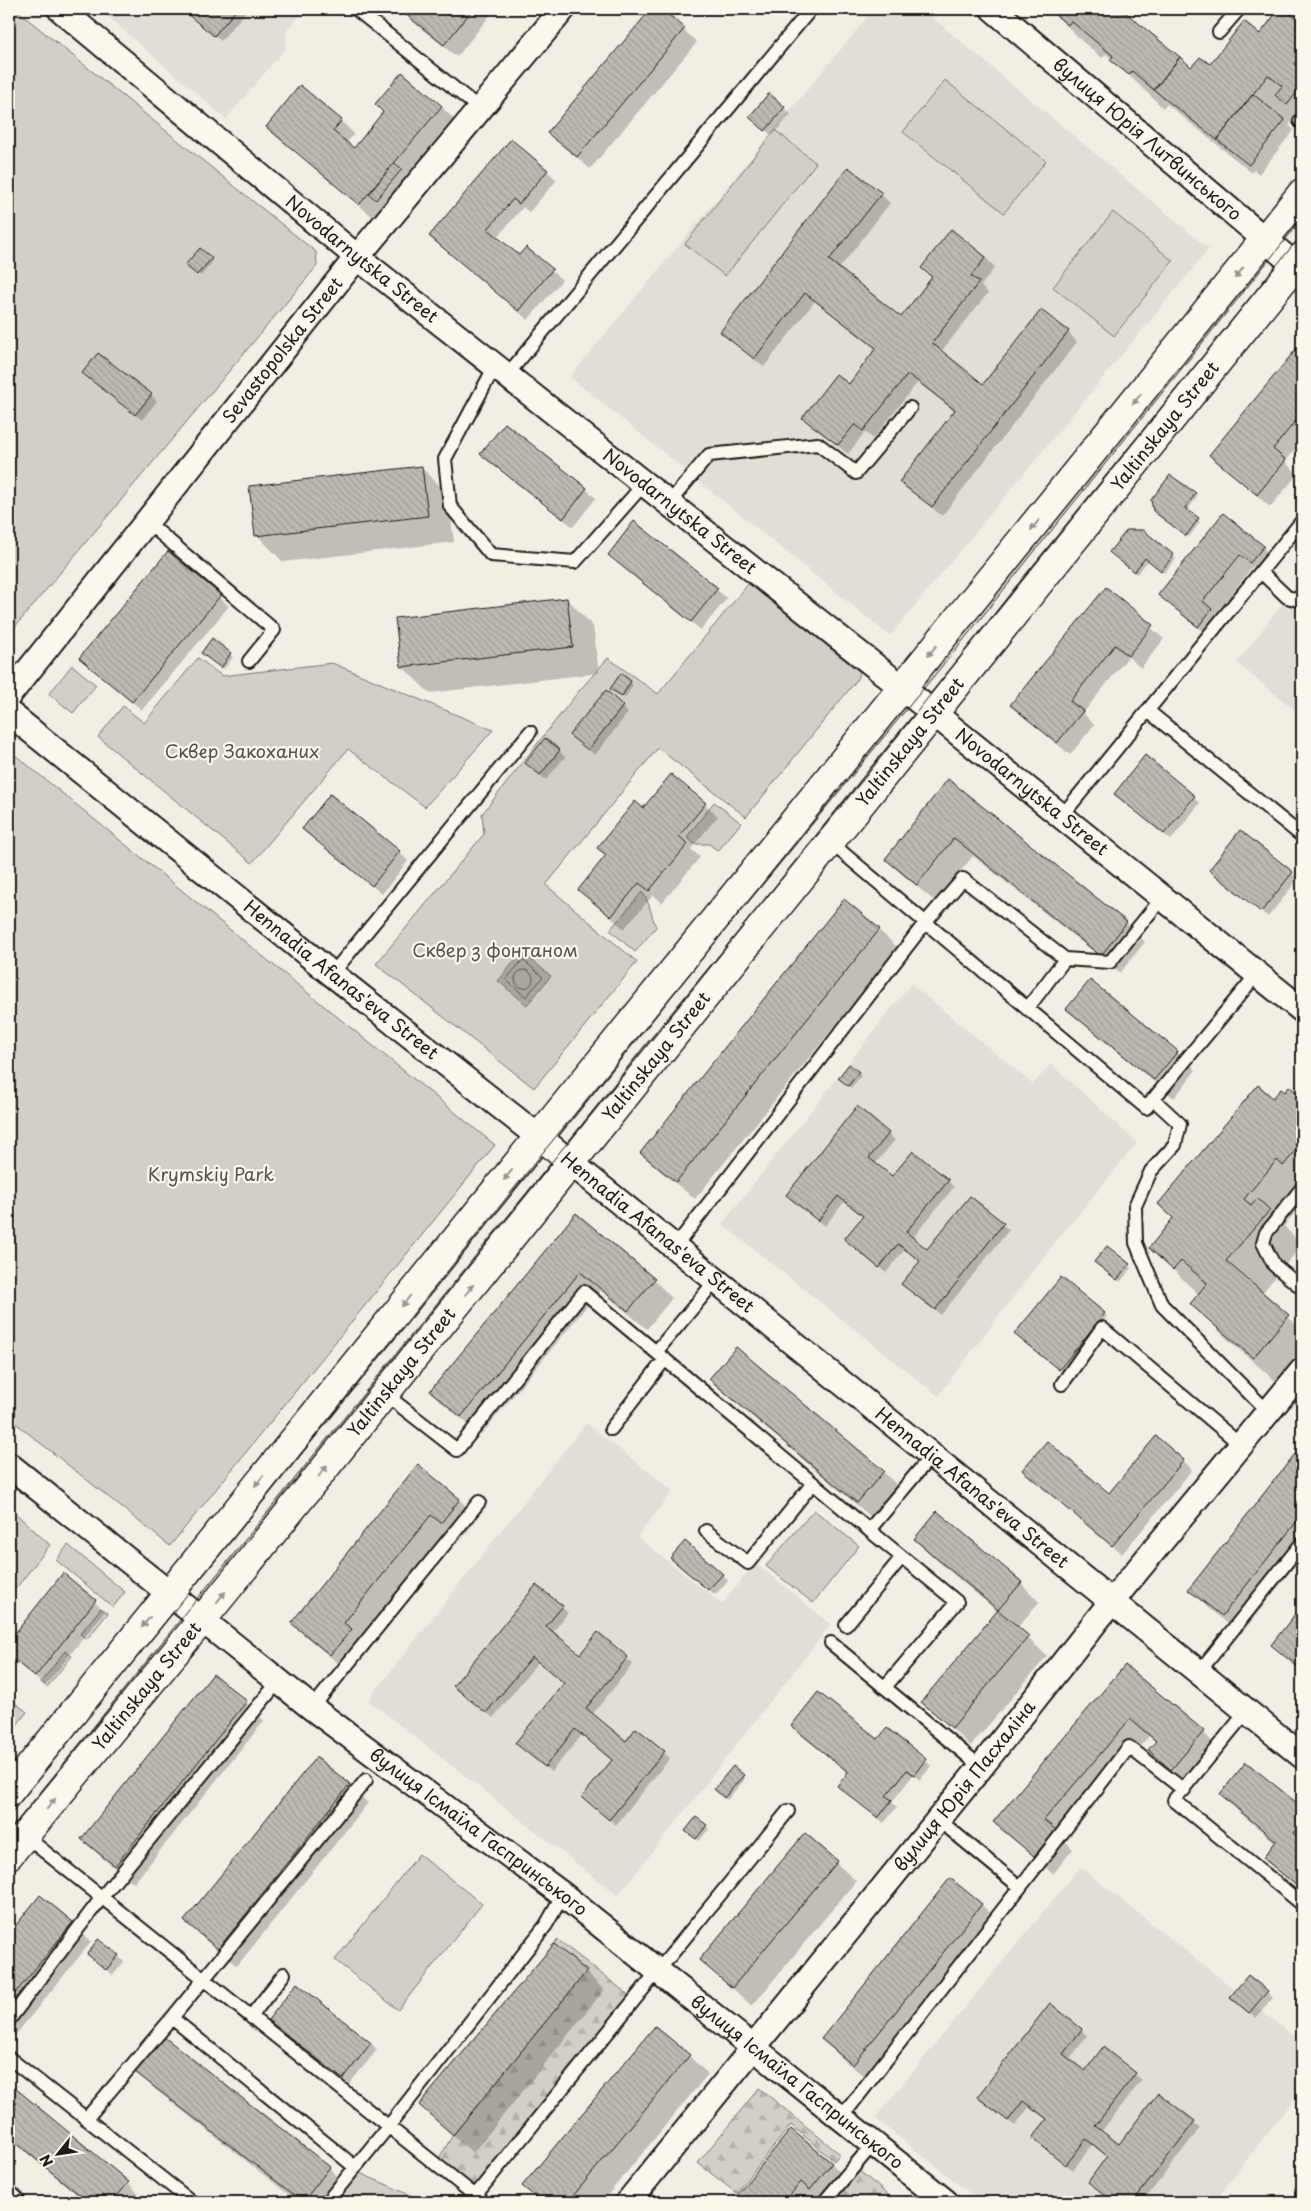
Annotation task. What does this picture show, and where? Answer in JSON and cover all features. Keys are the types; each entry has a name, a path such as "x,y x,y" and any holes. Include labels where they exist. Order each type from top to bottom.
{"street":[{"name":"Novodarnytska Street","path":"60,9 357,257 934,714 1302,1010"},
{"name":"Sevastopolska Street","path":"9,696 357,257 563,9"},
{"name":"вулиця Юрія Литвинського","path":"993,9 1265,240 1300,264"},
{"path":"9,1792 1302,193"},
{"name":"Yaltinskaya Street","path":"17,1845 202,1620 830,842 1300,264"},
{"name":"Hennadia Afanas'eva Street","path":"9,713 332,974 571,1162 1302,1756"},
{"name":"вулиця Юрія Пасхаліна","path":"628,2202 981,1767 1112,1601 1242,1446 1302,1371"},
{"name":"вулиця Ісмаїла Гаспринського","path":"9,1465 278,1682 563,1895 946,2202"},
{"path":"9,2199 12,2202"}],"lane":[{"path":"356,9 480,108"},
{"path":"644,484 575,562 491,555 450,506 445,459 501,370 811,9"},
{"path":"1219,32 1239,9"},
{"path":"669,503 709,455 818,444 856,473 910,408"},
{"path":"1061,817 1302,521"},
{"path":"147,522 274,630 249,661"},
{"path":"1261,572 1287,597 1302,601"},
{"path":"1148,711 1302,836"},
{"path":"332,974 530,732"},
{"path":"830,842 925,924 1146,1108 1257,974"},
{"path":"675,1247 925,924 963,879 1065,959 1110,962 1162,898"},
{"path":"1026,1008 1065,959"},
{"path":"1153,1099 1180,1124 1175,1145 1151,1171 1135,1206 1136,1243 1142,1262 1162,1305 1269,1413"},
{"path":"1302,1188 1266,1233 1263,1243 1274,1265 1302,1288"},
{"path":"610,1429 716,1280"},
{"path":"385,1394 457,1450 584,1292 957,1602 885,1687"},
{"path":"1062,1384 1102,1328 1242,1446"},
{"path":"869,1530 932,1455"},
{"path":"706,1531 748,1563 813,1483"},
{"path":"312,1708 480,1502"},
{"path":"1199,1672 1298,1557 1302,1543"},
{"path":"846,1625 902,1557"},
{"path":"831,1643 981,1767"},
{"path":"9,2020 102,1897 278,1682"},
{"path":"1247,1711 1174,1800 1302,1904"},
{"path":"841,2118 1128,1747 1184,1790"},
{"path":"86,2120 172,2018 366,1780"},
{"path":"17,1845 102,1897 476,2200 788,1811"},
{"path":"938,1820 1020,1887"},
{"path":"327,2202 546,1925 563,1895"},
{"path":"252,2018 284,1974"},
{"path":"172,2018 355,2167"},
{"path":"9,2058 192,2202"},
{"path":"824,2202 873,2144"}],"shaded area":[{"path":"99,9 304,10 287,30 285,49 226,119"},
{"path":"874,9 922,9 1209,249 890,636 570,377"},
{"path":"1302,577 1302,716 1237,663"},
{"path":"911,984 1033,1084 1051,1064 1137,1143 1045,1255 938,1396 722,1224"},
{"path":"586,1423 673,1491 637,1537 722,1604 755,1563 831,1624 618,1896 368,1700"},
{"path":"1080,1867 1302,2043 1302,2089 1214,2202 981,2202 875,2118"}],"green space":[{"path":"9,9 15,9 316,252 317,266 9,634"},
{"path":"945,80 1046,161 1004,213 903,132"},
{"path":"775,130 816,163 725,276 685,244"},
{"path":"1113,212 1173,261 1114,336 1053,287"},
{"name":"Сквер з фонтаном","path":"749,583 860,672 856,681 746,817 658,748 546,885 637,962 534,1088 376,964 484,834 482,814 579,691 608,658 658,694"},
{"name":"Сквер Закоханих","path":"198,658 222,676 332,663 493,730 425,807 348,749 252,863 98,737 123,706 144,723"},
{"path":"72,665 96,685 73,713 49,694"},
{"name":"Krymskiy Park","path":"9,750 495,1145 170,1546 9,1418"},
{"path":"714,802 741,823 718,851 709,844 694,844 687,837"},
{"path":"642,892 649,904 656,927 635,952 610,930"},
{"path":"814,1510 859,1546 813,1603 766,1566"},
{"path":"14,1512 50,1545 9,1597 9,1518"},
{"path":"68,1545 125,1592 113,1607 56,1560"},
{"path":"101,1608 108,1613 87,1639 80,1634"},
{"path":"65,1651 72,1656 47,1687 41,1682"},
{"path":"9,1698 27,1712 9,1735"},
{"path":"419,1854 482,1904 398,2010 335,1960"},
{"path":"558,1940 630,1996 476,2184 472,2186 439,2158 453,2135 586,1971 554,1944"},
{"path":"759,2088 840,2154 834,2161 791,2125 736,2193 698,2163"},
{"path":"858,2170 892,2198 888,2202 832,2202"},
{"path":"355,2171 422,2200 424,2202 329,2202"}],"water":[{"path":"522,952 551,976 527,1005 498,981"}],"building":[{"path":"181,9 237,9 214,36"},
{"path":"399,9 473,9 444,45"},
{"path":"651,9 662,9 685,28 577,157 547,133"},
{"path":"1048,9 1121,9 1180,57 1154,90 1132,71 1129,75 1110,60 1113,56 1071,21 1068,25"},
{"path":"1279,9 1284,9 1300,21 1302,18 1302,53 1294,64 1302,71 1302,86 1287,105 1275,95 1282,86 1268,75 1217,140 1154,90 1180,57 1191,67 1200,57 1210,64 1244,21 1260,34"},
{"path":"402,72 442,106 359,205 266,127 300,85 342,120 333,131 354,148 383,112 375,104"},
{"path":"769,93 785,107 765,131 749,117"},
{"path":"1253,94 1285,120 1249,165 1217,140"},
{"path":"511,139 548,170 519,204 513,199 488,229 519,255 526,247 553,269 518,311 429,236"},
{"path":"394,163 402,169 376,200 369,194"},
{"path":"848,167 882,193 829,260 901,317 932,277 921,268 951,229 986,257 971,276 979,282 932,343 983,384 1041,310 1069,331 932,507 899,482 955,410 908,374 863,431 855,424 838,445 802,418 836,374 849,384 876,348 805,293 754,359 720,332"},
{"path":"200,248 212,258 197,275 185,265"},
{"path":"1302,342 1302,413 1273,449 1286,460 1257,495 1209,455"},
{"path":"98,353 152,394 135,415 82,373"},
{"path":"505,423 587,488 563,519 480,454"},
{"path":"422,466 428,516 255,536 249,486"},
{"path":"1170,475 1196,493 1185,508 1199,518 1186,536 1153,511 1151,500"},
{"path":"1223,513 1264,546 1250,563 1240,555 1203,601 1212,609 1198,627 1158,595"},
{"path":"634,521 718,588 691,622 608,555"},
{"path":"1127,530 1143,530 1174,555 1161,571 1145,558 1134,572 1109,552"},
{"path":"168,551 221,595 132,702 79,658"},
{"path":"1106,587 1153,625 1128,656 1115,645 1070,701 1083,711 1057,743 1010,705"},
{"path":"567,598 573,647 401,667 395,618"},
{"path":"212,638 231,653 221,668 201,653"},
{"path":"621,673 631,681 622,696 610,689"},
{"path":"606,690 623,706 588,750 569,735"},
{"path":"545,738 560,750 540,775 525,763"},
{"path":"1145,755 1195,796 1164,834 1114,794"},
{"path":"671,774 706,803 679,836 688,844 649,891 639,883 611,917 578,890 606,855 597,848 635,801 643,808"},
{"path":"948,779 1127,922 1101,956 954,838 917,885 885,859"},
{"path":"330,794 400,851 372,886 302,829"},
{"path":"1240,830 1293,872 1261,912 1209,870"},
{"path":"844,899 880,929 676,1182 640,1153"},
{"path":"1090,980 1178,1051 1154,1080 1066,1009"},
{"path":"849,1064 859,1072 848,1086 838,1078"},
{"path":"1258,1085 1273,1098 1281,1089 1285,1092 1289,1086 1302,1097 1302,1143 1283,1166 1277,1160 1244,1199 1251,1205 1257,1198 1270,1210 1226,1261 1289,1315 1253,1358 1190,1304 1207,1283 1181,1261 1173,1270 1149,1248 1173,1218 1158,1204"},
{"path":"857,1106 889,1133 869,1158 892,1176 913,1151 949,1180 906,1232 927,1249 970,1196 1004,1223 935,1310 901,1284 920,1261 898,1244 879,1268 844,1239 863,1216 838,1196 818,1221 786,1195"},
{"path":"576,1213 655,1279 628,1311 580,1272 461,1417 430,1391"},
{"path":"1107,1246 1130,1264 1117,1280 1094,1262"},
{"path":"1061,1277 1105,1313 1059,1370 1014,1334"},
{"path":"736,1347 884,1471 857,1503 709,1379"},
{"path":"1156,1436 1184,1460 1112,1546 1022,1470 1047,1441 1109,1493"},
{"path":"1302,1445 1302,1515 1222,1616 1188,1590"},
{"path":"418,1464 460,1499 441,1523 431,1515 344,1623 352,1629 330,1655 291,1623"},
{"path":"937,1511 1022,1582 998,1610 914,1539"},
{"path":"685,1541 723,1574 708,1590 670,1558"},
{"path":"63,1573 96,1600 35,1677 9,1656 9,1641"},
{"path":"536,1585 563,1606 546,1626 580,1654 598,1632 628,1657 586,1708 626,1741 636,1728 665,1751 609,1820 582,1797 612,1760 575,1729 545,1767 515,1743 564,1683 532,1657 486,1713 453,1686"},
{"path":"1299,1609 1302,1612 1302,1670 1271,1645"},
{"path":"998,1610 1029,1636 952,1728 921,1702"},
{"path":"1125,1665 1204,1731 1171,1770 1148,1750 1156,1741 1130,1719 1044,1820 1056,1830 1034,1856 993,1822"},
{"path":"213,1674 247,1701 115,1866 81,1839"},
{"path":"818,1692 878,1739 887,1728 926,1759 914,1775 907,1770 886,1796 892,1800 878,1818 837,1786 848,1772 791,1726"},
{"path":"316,1757 350,1784 218,1949 184,1921"},
{"path":"1246,1762 1302,1807 1302,1822 1293,1833 1300,1839 1302,1836 1302,1890 1263,1858 1276,1841 1220,1794"},
{"path":"733,1766 744,1775 724,1798 714,1789"},
{"path":"696,1817 707,1825 696,1839 685,1831"},
{"path":"805,1833 838,1861 732,1988 699,1960"},
{"path":"950,1878 982,1904 853,2065 821,2039"},
{"path":"40,1895 73,1922 9,2001 9,1934"},
{"path":"98,1939 119,1955 106,1970 87,1954"},
{"path":"554,1944 587,1971 453,2135 419,2105"},
{"path":"1248,1975 1268,1991 1249,2013 1230,1997"},
{"path":"297,1983 371,2043 343,2079 268,2020"},
{"path":"1050,2003 1082,2029 1063,2054 1085,2071 1103,2047 1136,2073 1095,2126 1119,2144 1158,2093 1195,2121 1133,2202 1114,2202 1088,2182 1107,2156 1086,2139 1066,2165 1032,2138 1047,2119 1023,2101 1008,2121 977,2097"},
{"path":"655,2026 690,2055 568,2202 542,2202 522,2186"},
{"path":"163,2036 330,2167 303,2202 135,2072"},
{"path":"9,2083 129,2182 112,2202 88,2202 9,2137"},
{"path":"791,2129 832,2163 810,2190 801,2182 784,2202 731,2202"}],"tram line":[{"path":"9,1816 549,1145 960,644 1302,219"},
{"path":"9,1831 646,1044 867,775 1013,590 1302,234"}]}
